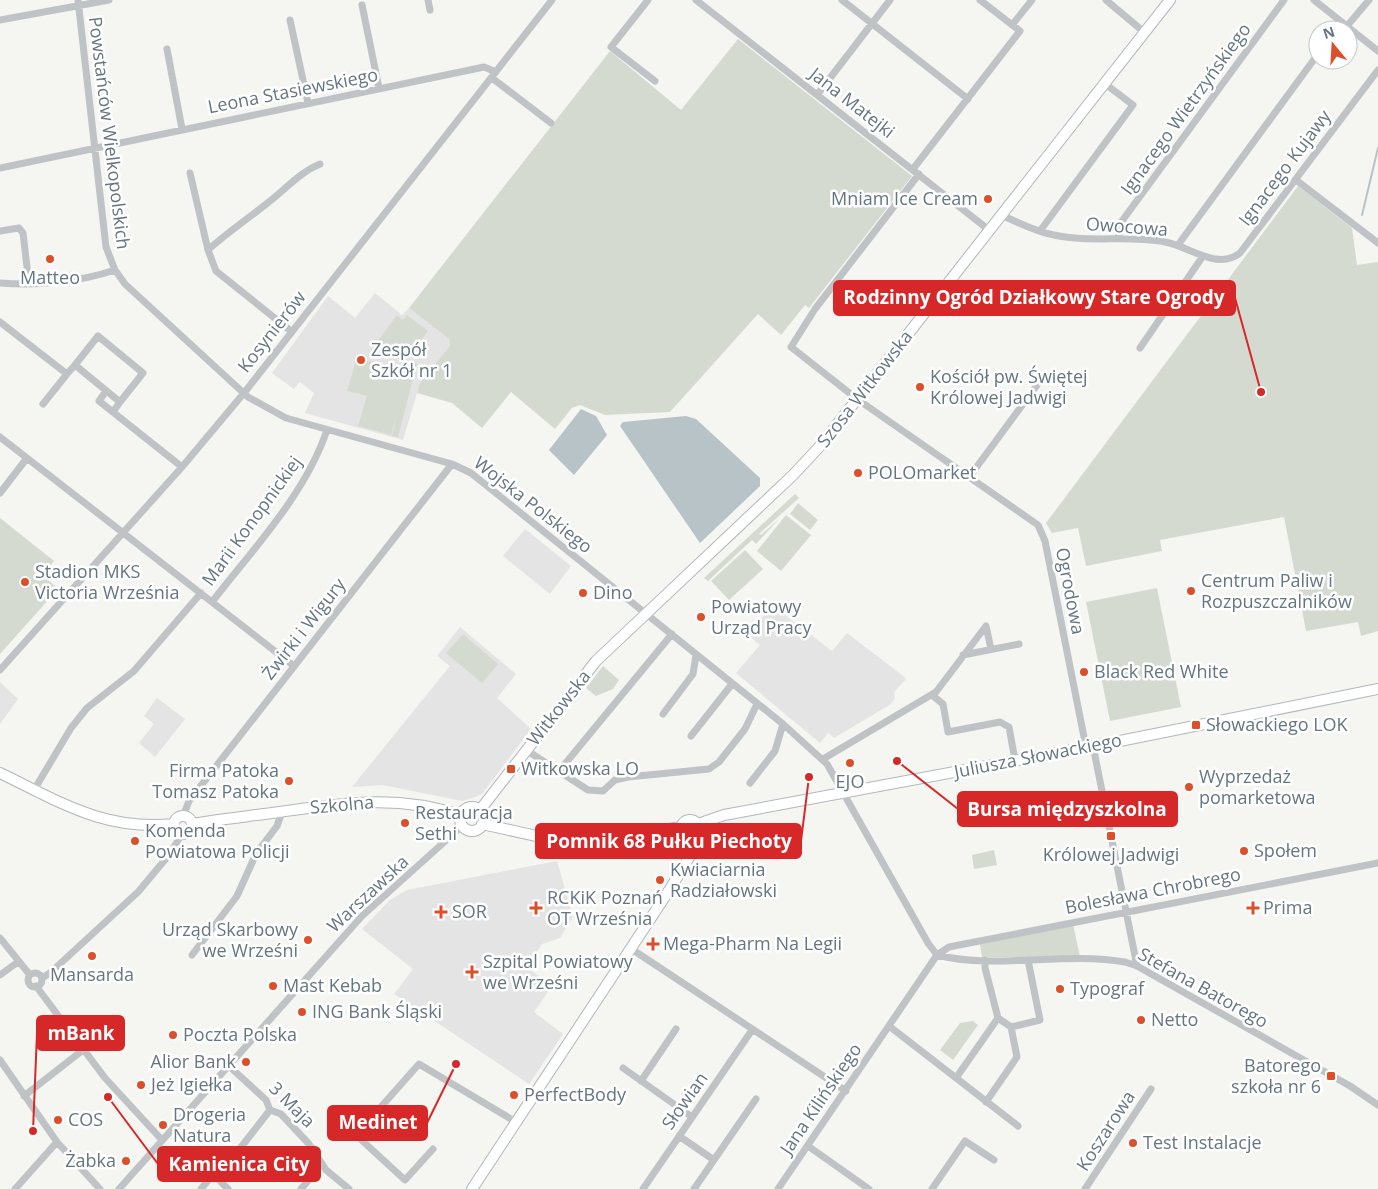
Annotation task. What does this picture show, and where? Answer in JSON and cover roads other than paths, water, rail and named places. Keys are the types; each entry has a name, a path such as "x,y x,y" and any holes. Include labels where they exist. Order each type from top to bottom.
{"street":[{"path":"0,20 78,3 109,0"},
{"path":"428,0 430,10"},
{"name":"Kosynierów","path":"0,670 124,534 244,393 552,0"},
{"path":"648,0 611,47 654,81"},
{"name":"Jana Matejki","path":"696,0 989,230"},
{"path":"842,0 968,99"},
{"path":"818,95 890,0"},
{"path":"916,172 1020,31 980,0"},
{"path":"1012,25 1032,0"},
{"path":"1106,0 1144,32"},
{"name":"Szosa Witkowska","path":"646,613 793,475 821,445 1170,0"},
{"name":"Ignacego Wietrzyńskiego","path":"1118,238 1122,221 1284,0"},
{"path":"1314,0 1339,20"},
{"path":"1348,20 1369,0"},
{"name":"Powstańców Wielkopolskich","path":"78,3 106,247 114,270 134,292 244,393"},
{"path":"362,4 379,88"},
{"path":"290,20 308,103"},
{"path":"1358,35 1378,51"},
{"path":"166,49 182,128"},
{"name":"Leona Stasiewskiego","path":"0,168 182,128 484,67 494,75"},
{"path":"1178,245 1308,68"},
{"name":"Ignacego Kujawy","path":"1203,256 1224,260 1240,253 1378,70"},
{"path":"494,75 551,123"},
{"path":"1040,231 1132,105 1104,83"},
{"path":"208,250 232,228 270,201 307,169 320,164"},
{"name":"Ogrodowa","path":"916,172 790,345 857,399 1038,525 1043,534 1089,746"},
{"path":"190,173 208,250 219,275 292,332"},
{"path":"1296,180 1378,243"},
{"name":"Owocowa","path":"1001,214 1040,231 1083,239 1154,240 1178,245 1203,256"},
{"path":"0,231 19,228 23,233 29,284"},
{"path":"1140,348 1203,256"},
{"path":"0,283 29,284 95,276 114,270"},
{"path":"0,322 68,374"},
{"path":"43,404 98,336 143,373 113,412"},
{"path":"75,365 120,402"},
{"path":"970,476 1040,381"},
{"path":"106,391 99,401 182,467"},
{"name":"Wojska Polskiego","path":"244,393 274,413 327,430 452,464 471,473 783,724 823,759 844,792 928,944 937,956"},
{"name":"Marii Konopnickiej","path":"212,602 303,484 318,456 327,430"},
{"path":"0,437 294,666"},
{"path":"0,493 27,458"},
{"name":"Żwirki i Wigury","path":"184,816 189,801 452,464"},
{"name":"Marii Konopnickiej","path":"34,790 71,728 87,708 134,671 201,593"},
{"name":"Witkowska","path":"480,810 596,661 646,613"},
{"path":"823,759 932,695 986,626 991,649"},
{"path":"560,770 672,634"},
{"path":"963,655 1019,644"},
{"path":"663,714 693,674 696,655"},
{"path":"691,736 732,684"},
{"name":"Juliusza Słowackiego","path":"698,824 724,815 1378,689"},
{"path":"932,695 942,704 948,732 1000,722 1005,723 1008,727 1015,760"},
{"path":"526,750 560,770 588,790 603,791 615,780 628,777 709,769 719,762 745,729 757,704"},
{"path":"750,783 775,751 783,724"},
{"path":"1089,746 1137,966"},
{"path":"0,773 76,811 98,818 137,824 174,824"},
{"name":"Szkolna","path":"192,824 352,802 391,801 428,806 460,815"},
{"path":"469,807 480,810 484,818 482,824 473,830 462,826 460,815 469,807"},
{"path":"192,955 237,896 256,854 276,826 282,812"},
{"path":"36,986 40,984 42,978 50,974 138,892 170,855 182,834 189,832 192,824 190,818 184,816 177,818 174,824 177,831 182,834"},
{"path":"472,1189 690,856 692,838 699,832 698,824 689,820 682,827 588,841 550,839 482,824"},
{"name":"Warszawska","path":"119,1189 362,916 462,826"},
{"path":"682,827 684,835 692,838"},
{"name":"Bolesława Chrobrego","path":"937,956 949,947 974,941 1378,863"},
{"path":"0,938 30,975 30,984 36,986 82,1050 162,1140"},
{"path":"630,948 846,1091"},
{"name":"Stefana Batorego","path":"937,956 951,959 986,960 1117,960 1137,966 1350,1086 1378,1105"},
{"name":"Jana Kilińskiego","path":"778,1189 937,956"},
{"path":"986,960 985,968 998,1018 1011,1026 1040,1020 1028,960"},
{"path":"0,975 18,962"},
{"path":"30,975 36,973 42,978"},
{"path":"956,1078 998,1018"},
{"path":"889,1026 1018,1126"},
{"path":"986,1102 1016,1057 1011,1026"},
{"path":"641,1081 676,1029"},
{"name":"Słowian","path":"643,1189 752,1030"},
{"path":"24,1096 82,1050"},
{"path":"0,1060 57,1142 100,1189"},
{"path":"433,1150 405,1180 356,1135 419,1064 516,1122"},
{"name":"3 Maja","path":"229,1066 266,1100 270,1110 281,1114 314,1150 318,1160 326,1170 349,1189"},
{"path":"623,1068 692,1117"},
{"name":"Koszarowa","path":"1086,1189 1151,1088"},
{"path":"694,1189 756,1099"},
{"path":"202,1189 231,1160 270,1110"},
{"path":"679,1136 714,1160"},
{"path":"932,1189 966,1141 994,1160"},
{"path":"15,1189 57,1142"},
{"path":"808,1146 869,1189"},
{"path":"301,1189 313,1175 318,1160"},
{"path":"214,1175 228,1189"}],"waterway":[{"path":"1362,215 1378,148"}],"place":[{"name":"Mniam Ice Cream","path":"988,199"},
{"name":"Matteo","path":"50,259"},
{"name":"Zespół Szkół nr 1","path":"361,360"},
{"name":"Kościół pw. Świętej Królowej Jadwigi","path":"920,387"},
{"name":"Rodzinny Ogród Działkowy Stare Ogrody","path":"1261,392"},
{"name":"POLOmarket","path":"858,473"},
{"name":"Stadion MKS Victoria Września","path":"25,582"},
{"name":"Centrum Paliw i Rozpuszczalników","path":"1191,591"},
{"name":"Dino","path":"583,593"},
{"name":"Powiatowy Urząd Pracy","path":"701,617"},
{"name":"Black Red White","path":"1084,672"},
{"name":"Słowackiego LOK","path":"1196,725"},
{"name":"Bursa międzyszkolna","path":"897,761"},
{"name":"EJO","path":"850,763"},
{"name":"Witkowska LO","path":"511,769"},
{"name":"Pomnik 68 Pułku Piechoty","path":"809,777"},
{"name":"Firma Patoka Tomasz Patoka","path":"289,781"},
{"name":"Wyprzedaż pomarketowa","path":"1189,787"},
{"name":"Restauracja Sethi","path":"405,823"},
{"name":"Królowej Jadwigi","path":"1111,836"},
{"name":"Komenda Powiatowa Policji","path":"135,841"},
{"name":"Społem","path":"1244,851"},
{"name":"Kwiaciarnia Radziałowski","path":"660,880"},
{"name":"RCKiK Poznań OT Września","path":"536,908"},
{"name":"Prima","path":"1253,908"},
{"name":"SOR","path":"441,912"},
{"name":"Urząd Skarbowy we Wrześni","path":"308,940"},
{"name":"Mega-Pharm Na Legii","path":"653,944"},
{"name":"Mansarda","path":"92,956"},
{"name":"Szpital Powiatowy we Wrześni","path":"472,972"},
{"name":"Mast Kebab","path":"273,986"},
{"name":"Typograf","path":"1060,989"},
{"name":"ING Bank Śląski","path":"302,1012"},
{"name":"Netto","path":"1141,1020"},
{"name":"Poczta Polska","path":"173,1035"},
{"name":"Alior Bank","path":"246,1062"},
{"name":"Medinet","path":"456,1064"},
{"name":"Batorego szkoła nr 6","path":"1331,1076"},
{"name":"Jeż Igiełka","path":"141,1085"},
{"name":"PerfectBody","path":"514,1095"},
{"name":"Kamienica City","path":"108,1097"},
{"name":"COS","path":"58,1120"},
{"name":"Drogeria Natura","path":"163,1125"},
{"name":"mBank","path":"33,1131"},
{"name":"Test Instalacje","path":"1133,1143"},
{"name":"Żabka","path":"126,1161"}]}
